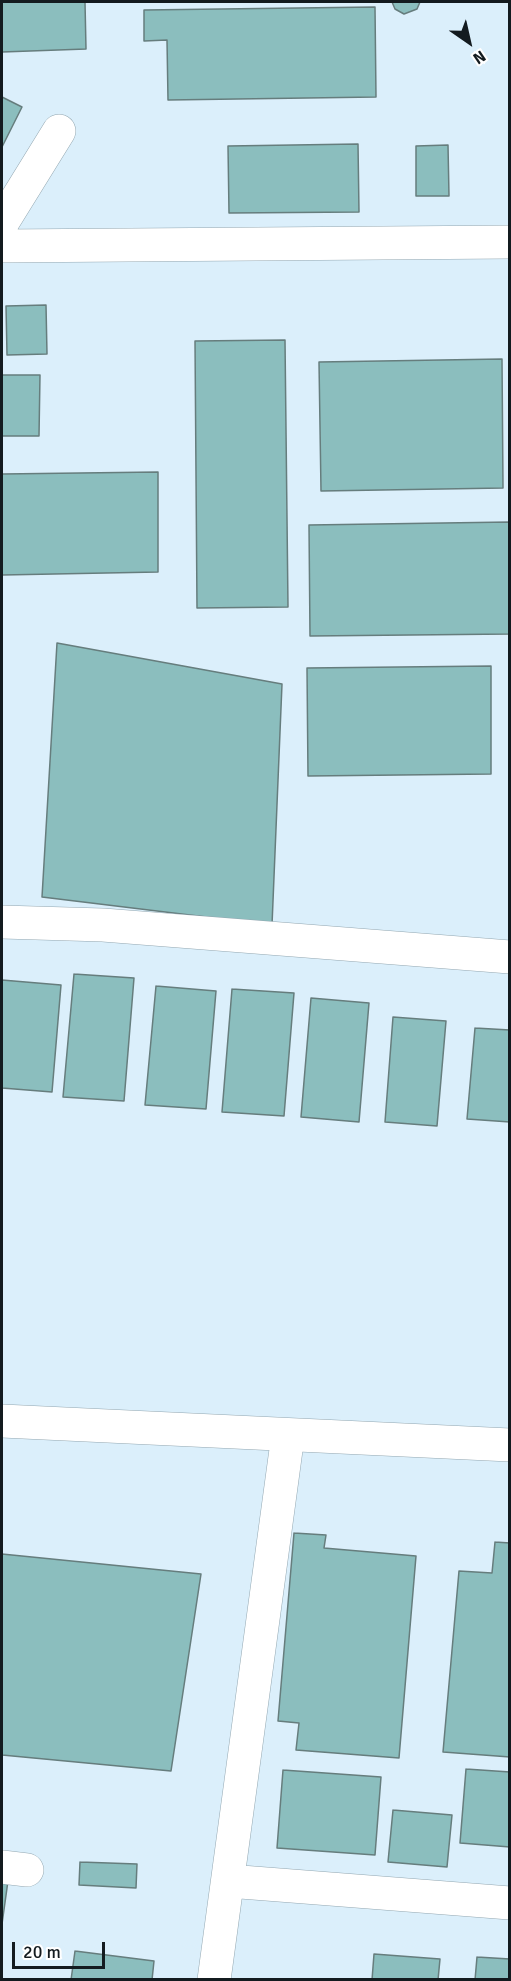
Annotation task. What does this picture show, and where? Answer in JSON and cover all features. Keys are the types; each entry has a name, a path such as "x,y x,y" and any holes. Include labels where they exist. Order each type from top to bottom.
{"street":[{"path":"2,223 59,131"},
{"path":"2,246 510,242"},
{"path":"2,922 103,925 510,957"},
{"path":"2,1421 510,1445"},
{"path":"214,1980 288,1435"},
{"path":"228,1881 510,1903"}],"building":[{"path":"2,2 85,2 86,49 2,52"},
{"path":"392,2 420,2 417,9 404,14 395,9"},
{"path":"375,7 376,97 168,100 167,40 144,41 144,10"},
{"path":"2,97 22,107 2,147"},
{"path":"358,144 359,212 229,213 228,146"},
{"path":"448,145 449,196 416,196 416,146"},
{"path":"46,305 47,354 7,355 6,306"},
{"path":"285,340 288,607 197,608 195,341"},
{"path":"502,359 503,488 321,491 319,362"},
{"path":"2,375 40,375 39,436 2,436"},
{"path":"158,472 158,572 2,575 2,474"},
{"path":"510,522 510,634 310,636 309,525"},
{"path":"57,643 282,684 272,925 42,897"},
{"path":"491,666 491,774 308,776 307,668"},
{"path":"74,974 134,978 124,1101 63,1097"},
{"path":"2,980 61,985 52,1092 2,1088"},
{"path":"156,986 216,991 206,1109 145,1105"},
{"path":"232,989 294,993 284,1116 222,1112"},
{"path":"311,998 369,1003 359,1122 301,1117"},
{"path":"393,1017 446,1021 437,1126 385,1122"},
{"path":"475,1028 510,1030 510,1122 467,1119"},
{"path":"294,1533 326,1535 324,1548 416,1556 399,1758 296,1750 299,1723 278,1721"},
{"path":"495,1542 510,1543 510,1757 443,1752 459,1571 492,1573"},
{"path":"2,1554 201,1574 171,1771 2,1755"},
{"path":"466,1769 510,1772 510,1847 460,1843"},
{"path":"283,1770 381,1777 375,1855 277,1848"},
{"path":"393,1810 452,1815 447,1867 388,1862"},
{"path":"80,1862 137,1864 136,1888 79,1885"},
{"path":"2,1880 8,1881 2,1924"},
{"path":"75,1951 154,1961 152,1980 71,1980"},
{"path":"374,1954 440,1959 438,1980 372,1980"},
{"path":"477,1957 510,1959 510,1980 475,1980"}]}
